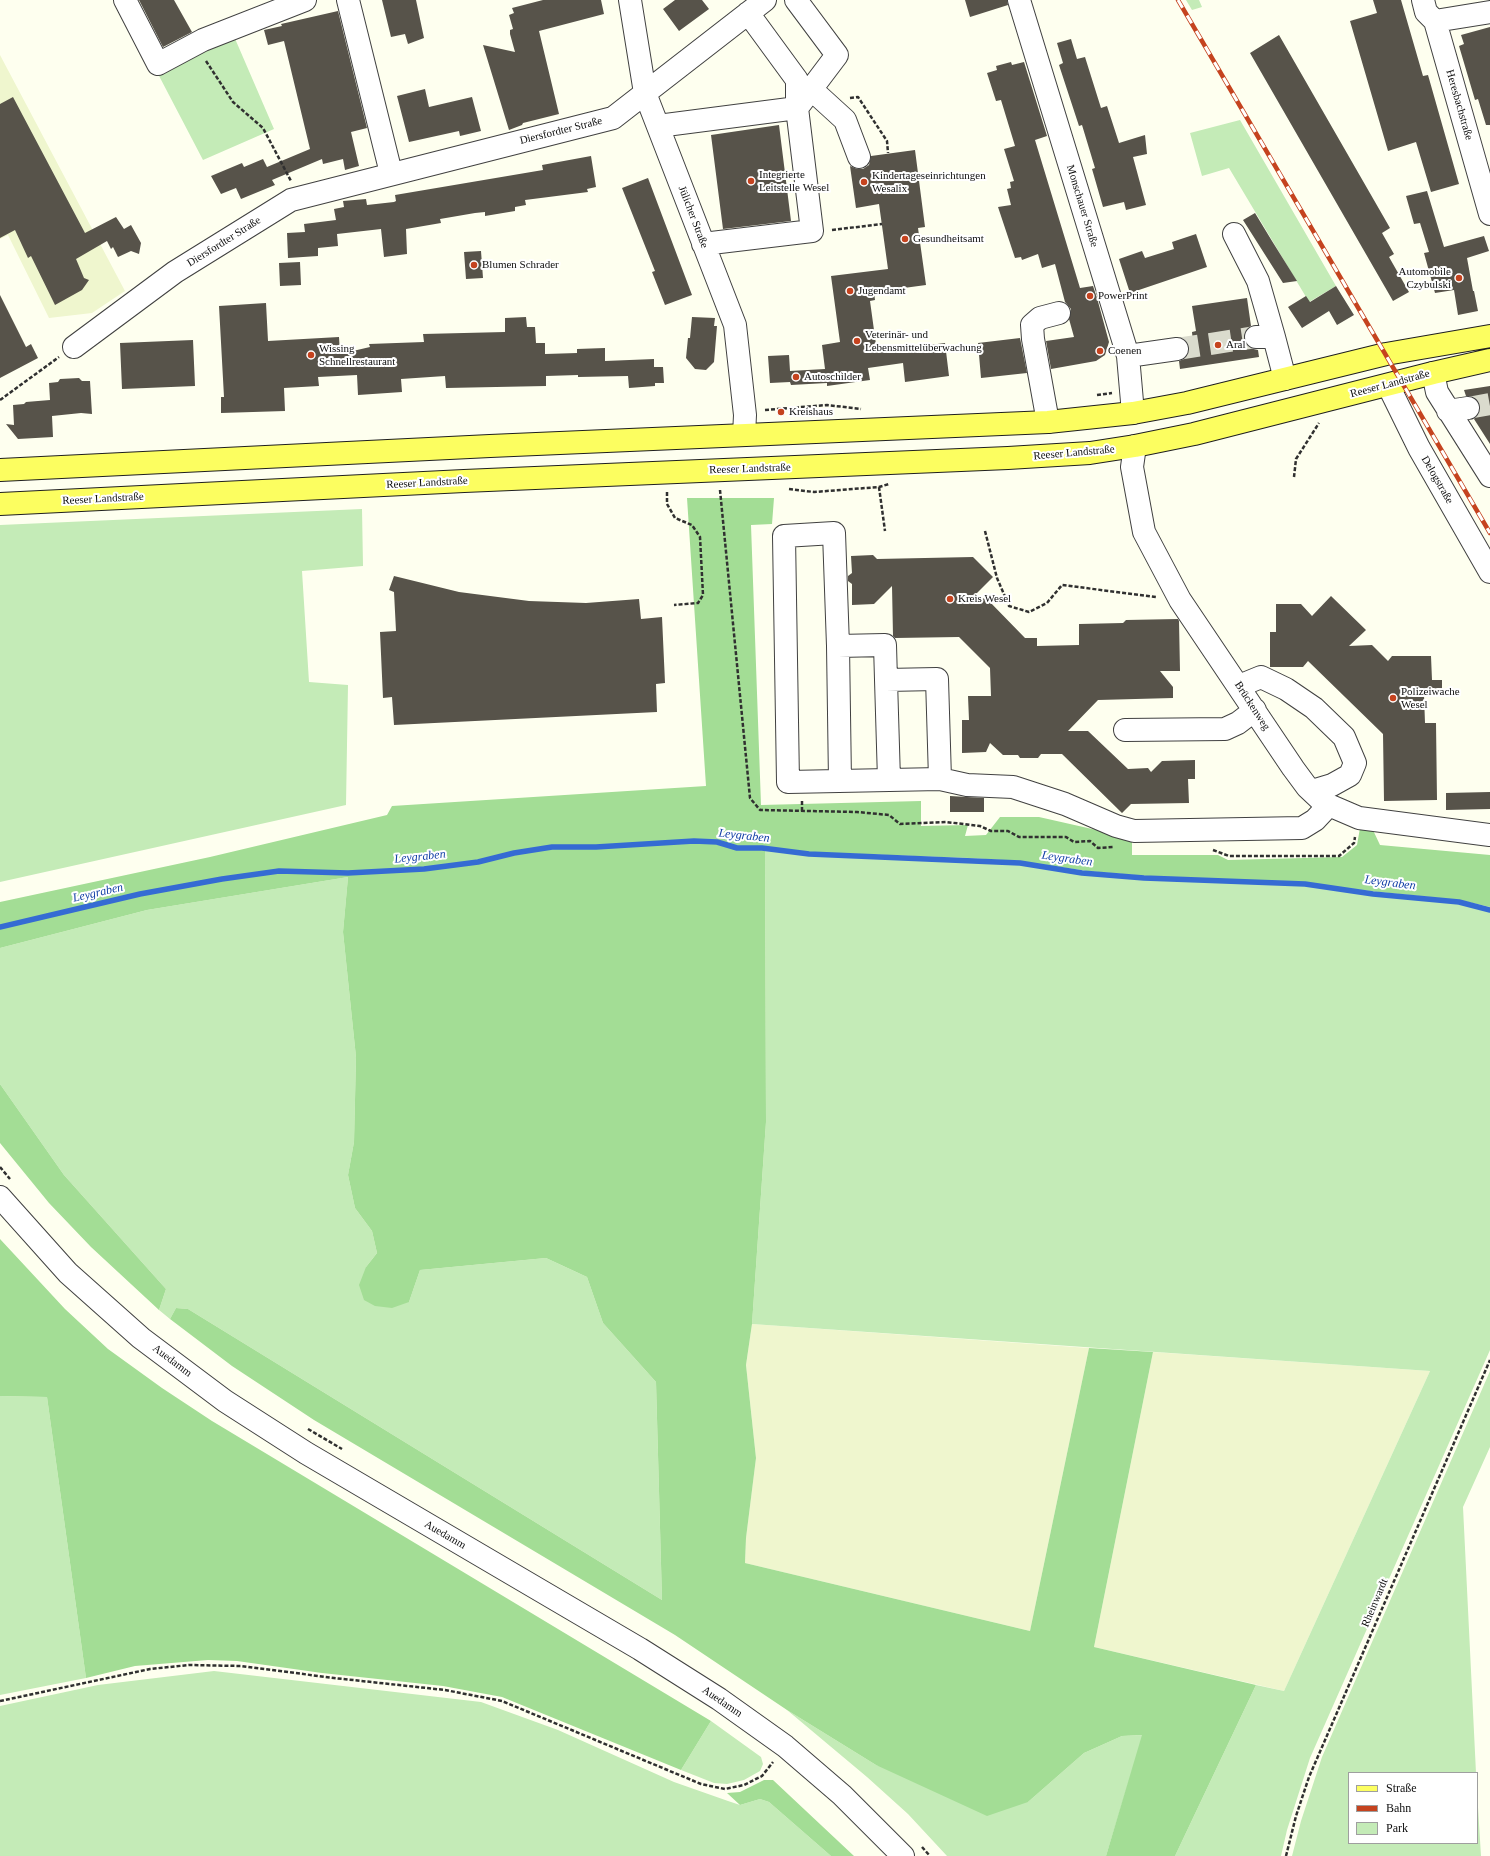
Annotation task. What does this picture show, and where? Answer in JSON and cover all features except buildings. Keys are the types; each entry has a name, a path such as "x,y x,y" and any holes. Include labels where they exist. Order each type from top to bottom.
{"main road":[{"path":"0,470 1048,422 1133,413 1187,404 1374,357 1435,344 1490,336"},
{"path":"1374,357 1388,385"},
{"name":"Reeser Landstraße","path":"0,504 464,481 1008,458 1090,453 1134,446 1202,432 1433,373 1490,360"},
{"path":"1133,413 1134,446"}],"street":[{"path":"125,0 158,64 197,43 305,0"},
{"path":"348,0 391,173"},
{"name":"Jülicher Straße","path":"630,0 645,93 735,325 745,415 744,435"},
{"path":"658,126 797,108 837,55 796,0"},
{"name":"Monschauer Straße","path":"1019,0 1128,356 1133,413"},
{"name":"Heresbachstraße","path":"1423,0 1426,12 1435,21 1490,214"},
{"path":"703,244 812,231 797,108 797,80 757,6"},
{"name":"Diersfordter Straße","path":"74,347 175,272 291,200 391,173 613,118 757,6"},
{"path":"1435,21 1490,12"},
{"path":"811,89 844,120 859,157"},
{"path":"1234,234 1258,281 1265,337 1285,379"},
{"path":"1048,422 1033,339 1032,325 1040,318 1059,313"},
{"path":"1128,356 1177,349"},
{"path":"1433,373 1437,392 1458,409 1490,476"},
{"name":"Delogstraße","path":"1388,385 1419,448 1490,572"},
{"name":"Brückenweg","path":"1134,446 1132,467 1144,532 1180,600 1293,768 1312,791 1324,803 1359,818 1490,834"},
{"path":"840,782 838,646 834,533 784,536 788,782 840,782 940,779 967,786 1013,787 1065,804 1116,826 1134,831 1302,828 1315,820 1329,805"},
{"path":"838,646 885,645 889,780"},
{"path":"1239,686 1261,677 1286,690 1314,708 1344,737 1355,763 1350,775 1332,785 1312,791"},
{"path":"886,680 937,679 940,779"},
{"path":"1125,730 1225,729 1238,723 1254,710"},
{"name":"Auedamm","path":"6,1190 68,1273 142,1338 225,1400 306,1453 640,1649 719,1699 785,1746 842,1796 912,1851"}],"path":[{"path":"197,43 210,70 233,102 263,128 282,163 298,198"},
{"path":"812,231 882,224"},
{"path":"0,400 74,347"},
{"path":"1294,477 1296,459 1315,427 1324,418"},
{"path":"879,487 885,531"},
{"path":"667,490 667,504 675,518 692,525 700,537 703,595 698,603 674,605"},
{"path":"985,531 997,578 1009,606 1029,612 1047,603 1062,585 1180,600"},
{"path":"0,1167 6,1190"},
{"name":"Rheinwardt","path":"1286,1856 1296,1816 1309,1777 1490,1360"},
{"path":"305,1426 345,1451"},
{"path":"0,1701 150,1669 189,1665 241,1666 445,1690 502,1701 701,1784 725,1789 744,1785 762,1776 774,1761"},
{"path":"912,1851 930,1856"}],"green space":[{"path":"1186,0 1199,0 1202,7 1192,10"},
{"path":"233,34 274,129 203,160 157,72"},
{"path":"0,55 125,291 92,313 49,318 8,235 0,239"},
{"path":"1240,120 1336,286 1309,302 1229,168 1202,176 1190,133"},
{"path":"687,498 774,498 772,524 751,525 761,805 921,801 921,826 968,825 965,836 986,835 1000,817 1039,817 1132,838 1132,855 1218,855 1228,860 1342,857 1357,845 1360,828 1372,828 1380,845 1490,855 1490,907 1459,900 1299,882 1146,876 1087,871 1019,861 806,852 765,847 766,1122 752,1324 746,1365 756,1458 746,1538 745,1563 1030,1631 1089,1348 1153,1352 1094,1647 1256,1685 1175,1856 1106,1856 1142,1735 1122,1736 1084,1753 1028,1802 987,1816 876,1765 787,1710 675,1635 314,1420 232,1366 170,1319 176,1308 188,1309 662,1600 656,1382 603,1323 587,1277 546,1258 420,1270 409,1302 392,1308 375,1306 364,1300 359,1285 366,1267 377,1253 372,1231 355,1208 348,1175 354,1142 356,1057 343,932 348,877 147,910 0,948 0,902 210,857 387,815 392,806 706,786"},
{"path":"362,509 363,566 302,571 309,682 348,685 346,805 0,882 0,525"},
{"path":"765,847 806,852 1019,861 1087,871 1146,876 1299,882 1459,900 1490,907 1490,1350 1310,1758 1287,1830 1281,1856 1175,1856 1256,1685 1284,1691 1430,1371 752,1324 766,1122"},
{"path":"348,877 343,932 356,1057 354,1142 348,1175 355,1208 372,1231 377,1253 366,1267 409,1302 420,1270 546,1258 587,1277 603,1323 656,1382 662,1600 188,1309 176,1308 170,1319 159,1310 166,1289 64,1175 0,1084 0,948 147,910"},
{"path":"0,1084 64,1175 166,1289 159,1310 91,1247 49,1203 0,1143"},
{"path":"0,1239 65,1309 108,1349 162,1388 212,1421 711,1721 681,1770 502,1697 443,1686 322,1673 237,1661 208,1660 135,1666 86,1678 47,1397 0,1396"},
{"path":"752,1324 1089,1348 1030,1631 745,1563 746,1538 756,1458 746,1365"},
{"path":"1153,1352 1430,1371 1284,1691 1094,1647"},
{"path":"1490,1371 1490,1447 1463,1507 1476,1772 1348,1772 1348,1844 1478,1844 1478,1807 1481,1856 1292,1856 1301,1821 1322,1757"},
{"path":"0,1396 47,1397 86,1678 0,1695"},
{"path":"214,1671 481,1702 558,1730 674,1782 728,1801 740,1805 760,1799 769,1802 831,1856 0,1856 0,1706 98,1685"},
{"path":"787,1710 876,1765 1028,1802 1084,1753 1122,1736 1143,1735 1106,1856 947,1856 908,1814 867,1777"},
{"path":"711,1721 761,1757 763,1764 760,1771 744,1780 727,1784 714,1783 681,1770"},
{"path":"764,1780 773,1780 854,1856 831,1856 769,1802 760,1799 740,1805 727,1793 740,1792"}],"waterway":[{"name":"Leygraben","path":"0,927 140,894 222,879 279,871 348,873 424,869 478,862 514,853 552,847 596,847 694,841 717,842 737,848 762,848 809,854 1020,863 1082,873 1144,878 1305,884 1373,894 1459,902 1490,910"}],"tunnel":[{"path":"1177,349 1256,337"},
{"path":"1468,408 1490,404"}],"railway":[{"path":"1178,0 1490,533"}],"place":[{"name":"Integrierte Leitstelle Wesel","path":"751,181"},
{"name":"Kindertageseinrichtungen Wesalix","path":"864,182"},
{"name":"Gesundheitsamt","path":"905,239"},
{"name":"Blumen Schrader","path":"474,265"},
{"name":"Automobile Czybulski","path":"1459,278"},
{"name":"Jugendamt","path":"850,291"},
{"name":"PowerPrint","path":"1090,296"},
{"name":"Veterinär- und Lebensmittelüberwachung","path":"857,341"},
{"name":"Aral","path":"1218,345"},
{"name":"Coenen","path":"1100,351"},
{"name":"Wissing Schnellrestaurant","path":"311,355"},
{"name":"Autoschilder","path":"796,377"},
{"name":"Kreishaus","path":"781,412"},
{"name":"Kreis Wesel","path":"950,599"},
{"name":"Polizeiwache Wesel","path":"1393,698"}]}
